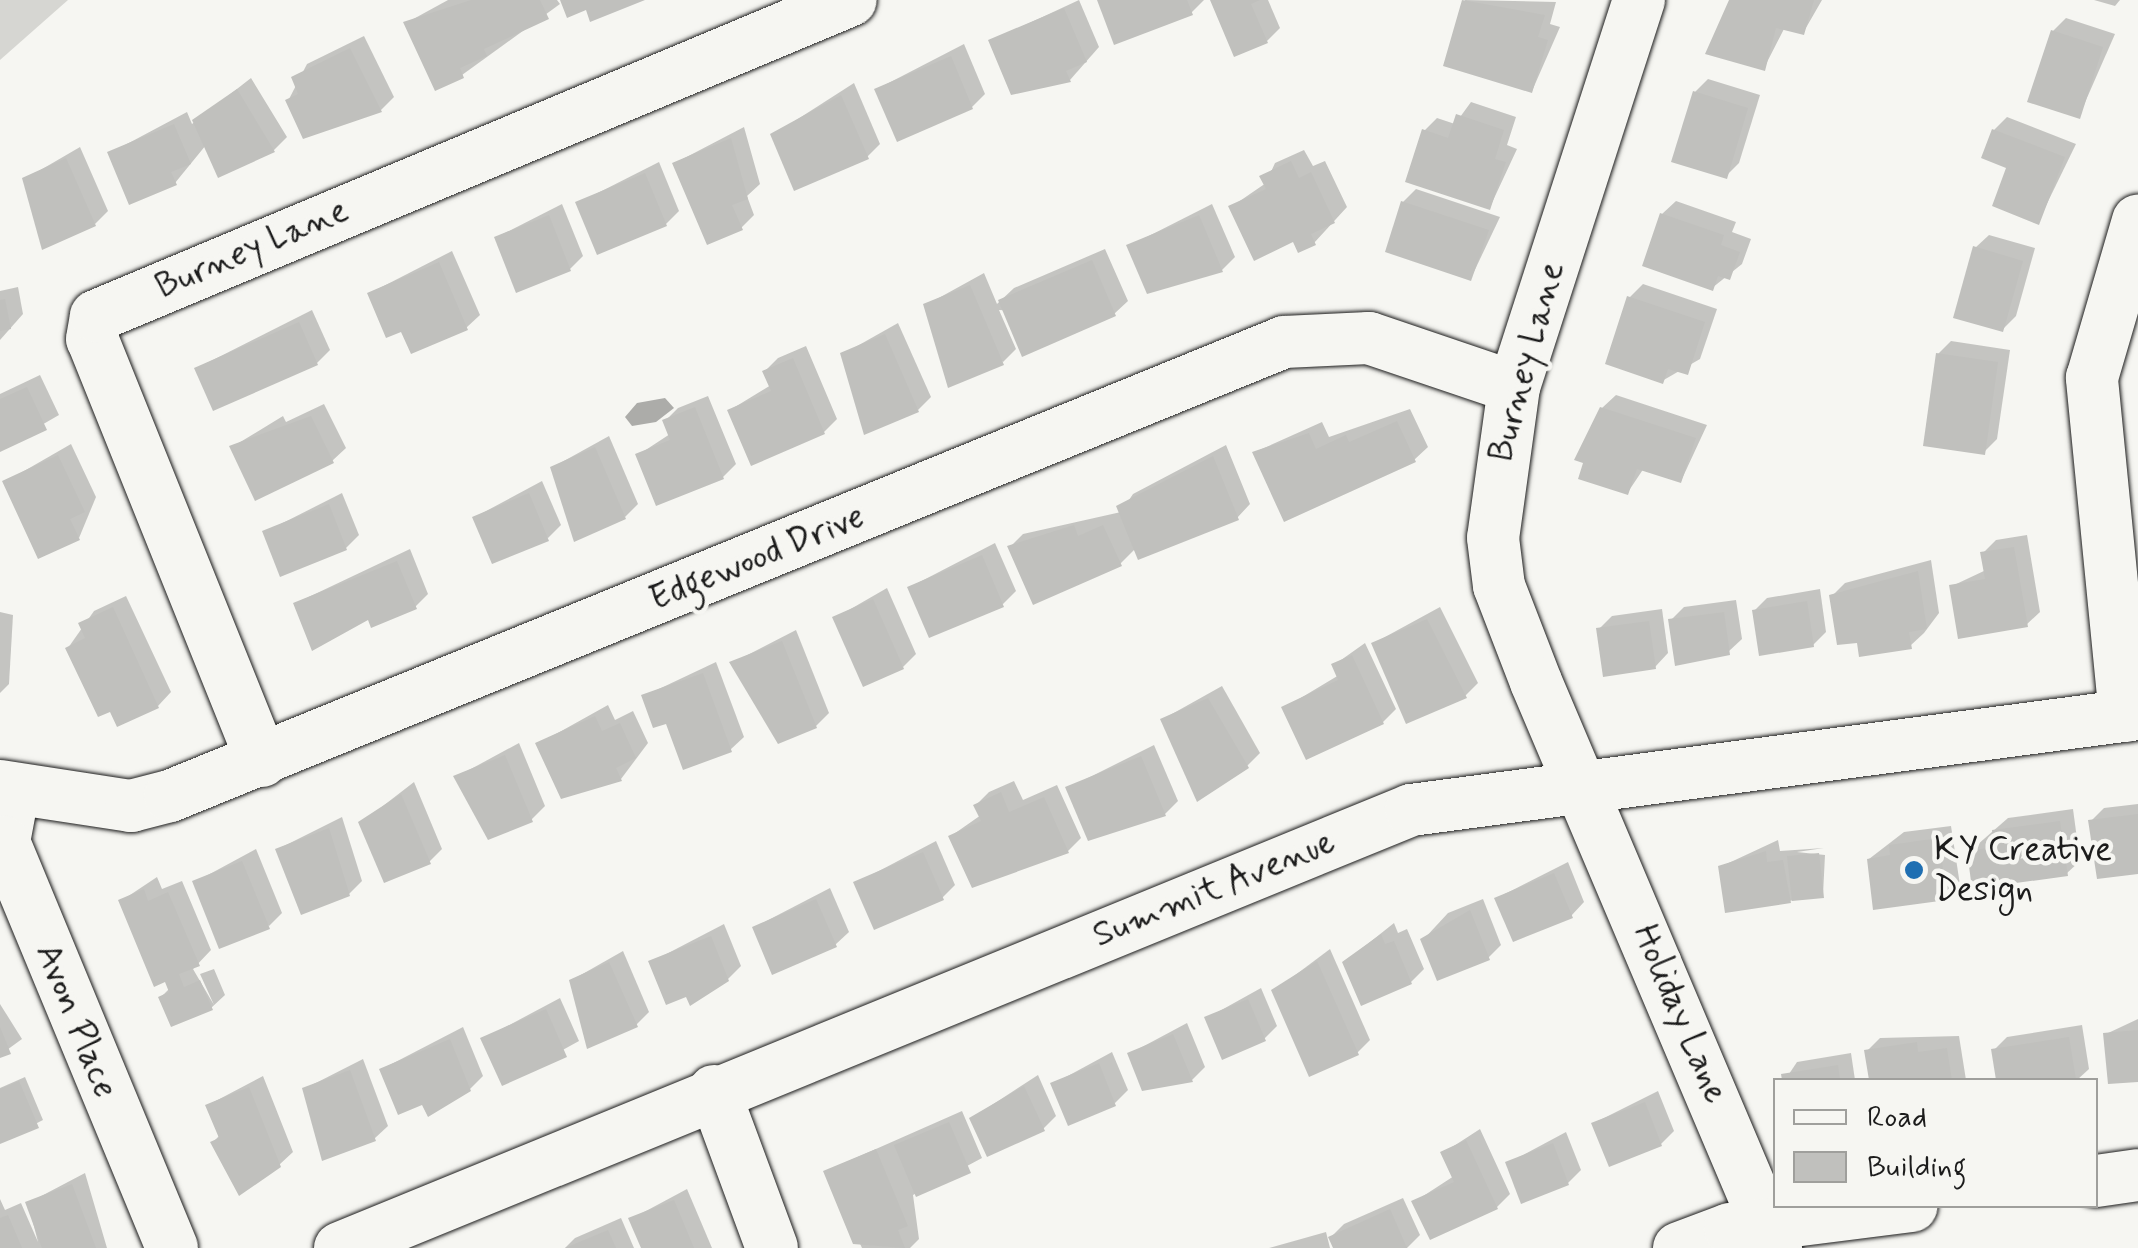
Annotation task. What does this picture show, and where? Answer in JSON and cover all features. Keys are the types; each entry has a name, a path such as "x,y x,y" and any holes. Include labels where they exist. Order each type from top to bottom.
{"street":[{"name":"Burney Lane","path":"262,761 92,339 96,316 851,0"},
{"name":"Burney Lane","path":"1580,781 1499,586 1495,485 1514,386 1639,0"},
{"path":"2132,715 2092,378 2138,220"},
{"name":"Edgewood Drive","path":"7,788 131,806 262,761 1284,342 1370,338 1514,386"},
{"name":"Summit Avenue","path":"340,1248 714,1091 1411,810 1580,781 2132,715"},
{"name":"Holiday Lane","path":"1580,781 1771,1237"},
{"name":"Avon Place","path":"7,788 4,842 172,1248"},
{"path":"714,1091 772,1248"},
{"path":"2098,1181 2138,1175"},
{"path":"1679,1248 1771,1237 1903,1208"}],"shaded area":[{"path":"0,0 68,0 0,60"},
{"path":"665,398 674,408 656,422 632,426 625,417 637,403"}],"building":[{"path":"471,0 540,0 549,19 484,49 487,56 460,68 464,78 435,91 403,22"},
{"path":"560,0 645,0 590,22 586,10 567,18"},
{"path":"1097,0 1187,0 1193,15 1114,45"},
{"path":"1210,0 1260,0 1251,4 1268,43 1234,57"},
{"path":"1462,0 1545,15 1538,37 1548,40 1532,93 1443,66"},
{"path":"1729,0 1814,0 1804,35 1776,28 1765,71 1705,54"},
{"path":"1064,8 1087,62 1066,71 1071,82 1011,95 988,40"},
{"path":"2051,30 2103,47 2080,119 2027,102"},
{"path":"350,48 382,112 303,139 285,100 298,94 291,77"},
{"path":"951,56 973,109 897,142 874,89"},
{"path":"237,89 275,152 218,178 192,120"},
{"path":"1693,91 1748,108 1727,179 1671,162"},
{"path":"841,95 869,159 794,191 770,134"},
{"path":"1456,114 1504,130 1495,159 1506,162 1490,210 1405,182 1422,129 1448,138"},
{"path":"174,124 191,164 171,172 177,185 129,205 107,152"},
{"path":"1992,129 2065,157 2039,225 1992,206 2006,168 1981,158"},
{"path":"731,138 748,199 732,205 743,230 707,245 672,163"},
{"path":"66,158 96,226 42,250 22,178"},
{"path":"1291,161 1299,178 1311,172 1335,223 1311,234 1316,245 1298,253 1293,242 1254,261 1228,206 1266,189 1259,176"},
{"path":"645,173 667,226 597,255 575,202"},
{"path":"1401,201 1489,230 1471,281 1385,252"},
{"path":"1660,213 1724,235 1721,245 1740,252 1730,280 1718,276 1713,291 1642,266"},
{"path":"549,215 571,271 516,293 494,237"},
{"path":"1199,215 1223,272 1147,294 1126,245"},
{"path":"1973,246 2023,261 2003,332 1953,318"},
{"path":"1092,260 1116,316 1022,357 998,300"},
{"path":"439,262 468,330 411,354 401,332 386,338 367,293"},
{"path":"970,285 1004,365 948,388 923,304"},
{"path":"1627,296 1705,322 1688,375 1668,369 1663,384 1605,364"},
{"path":"5,299 11,329 0,331 0,300"},
{"path":"299,322 318,365 213,411 194,368"},
{"path":"885,334 919,412 864,435 840,353"},
{"path":"1936,353 1998,362 1985,455 1923,446"},
{"path":"793,358 825,434 751,466 727,410 771,391 762,371"},
{"path":"27,387 47,430 0,452 0,399"},
{"path":"695,407 724,479 656,506 635,454 670,440 662,420"},
{"path":"1600,407 1696,438 1681,483 1637,469 1628,495 1578,479 1583,463 1574,460"},
{"path":"311,416 334,463 255,501 229,446"},
{"path":"1397,421 1416,462 1284,522 1252,452 1309,433 1316,449 1346,435 1349,442"},
{"path":"595,447 626,519 574,542 550,467"},
{"path":"58,455 85,512 70,519 80,540 38,559 2,481"},
{"path":"1213,456 1239,520 1138,560 1116,506"},
{"path":"529,493 549,541 492,564 472,517"},
{"path":"329,504 347,550 280,577 262,531"},
{"path":"1074,525 1078,536 1103,525 1122,566 1033,605 1007,546"},
{"path":"2014,547 2028,627 1958,639 1949,585 1985,579 1980,552"},
{"path":"982,555 1004,607 929,638 907,587"},
{"path":"397,561 417,609 371,628 368,620 312,651 293,603"},
{"path":"1918,571 1927,629 1909,632 1912,649 1859,657 1857,643 1837,645 1829,595"},
{"path":"873,599 904,669 863,687 832,617"},
{"path":"1807,601 1814,647 1759,656 1752,610"},
{"path":"113,607 159,708 117,727 110,712 98,717 65,648 85,638 78,623"},
{"path":"1724,612 1730,655 1675,666 1668,619"},
{"path":"1427,619 1467,698 1406,724 1371,643"},
{"path":"1649,621 1656,669 1603,677 1596,628"},
{"path":"782,641 817,728 778,744 729,662"},
{"path":"1352,655 1384,724 1306,760 1281,707 1338,680 1331,664"},
{"path":"703,673 732,752 683,770 666,724 653,728 641,695"},
{"path":"1208,698 1249,768 1197,802 1160,719"},
{"path":"595,716 602,731 620,723 636,758 616,768 622,781 561,799 535,743"},
{"path":"505,755 533,822 488,840 453,776"},
{"path":"1141,756 1166,816 1088,841 1065,787"},
{"path":"1001,792 1009,812 1044,797 1069,853 972,888 948,836 981,821 973,805"},
{"path":"401,794 431,864 384,883 358,822"},
{"path":"2138,814 2138,874 2097,879 2088,820"},
{"path":"2060,821 2068,876 1972,889 1967,851 1994,847 1992,830"},
{"path":"329,828 350,896 301,915 275,849"},
{"path":"1939,838 1947,900 1873,910 1867,859 1890,855 1889,845"},
{"path":"1766,851 1767,862 1783,860 1791,903 1725,913 1718,866"},
{"path":"923,852 944,900 874,930 853,882"},
{"path":"1819,853 1824,898 1792,901 1787,856"},
{"path":"242,861 270,929 219,949 192,881"},
{"path":"1554,873 1573,918 1513,942 1494,898"},
{"path":"144,889 148,901 168,892 200,966 179,974 184,987 200,980 213,1010 171,1027 158,997 169,992 165,982 154,987 118,900"},
{"path":"816,899 837,947 772,975 752,927"},
{"path":"1470,910 1490,960 1437,981 1420,939"},
{"path":"1381,934 1385,944 1394,941 1412,984 1361,1006 1342,962"},
{"path":"711,936 729,981 690,1006 686,997 666,1005 648,961"},
{"path":"1317,961 1359,1055 1309,1077 1271,990"},
{"path":"609,962 638,1027 587,1049 569,980"},
{"path":"1248,999 1266,1041 1222,1060 1204,1017"},
{"path":"546,1009 567,1057 502,1086 480,1038"},
{"path":"0,1027 11,1054 0,1058"},
{"path":"2138,1030 2138,1082 2108,1084 2103,1033"},
{"path":"1173,1034 1193,1082 1142,1091 1127,1053"},
{"path":"2069,1037 2076,1078 1996,1078 1991,1049"},
{"path":"450,1039 471,1091 428,1117 422,1105 398,1115 379,1069"},
{"path":"1917,1042 1918,1052 1947,1048 1952,1078 1869,1078 1864,1050"},
{"path":"1099,1063 1116,1106 1068,1126 1050,1083"},
{"path":"1838,1065 1840,1078 1782,1078 1781,1074"},
{"path":"350,1070 376,1141 322,1161 302,1088"},
{"path":"19,1081 39,1128 0,1144 0,1089"},
{"path":"1024,1086 1045,1131 987,1157 969,1118"},
{"path":"249,1087 281,1167 239,1196 210,1142 219,1138 205,1105"},
{"path":"1645,1102 1662,1146 1609,1167 1591,1123"},
{"path":"949,1122 971,1173 916,1197 894,1145"},
{"path":"1466,1140 1498,1209 1430,1240 1411,1201 1454,1182 1440,1152"},
{"path":"1553,1143 1569,1185 1521,1204 1505,1162"},
{"path":"876,1149 908,1226 898,1230 905,1248 853,1244 823,1171"},
{"path":"72,1184 96,1248 42,1248 25,1202"},
{"path":"674,1200 694,1248 641,1248 628,1218"},
{"path":"1390,1209 1407,1248 1333,1248 1328,1237"},
{"path":"8,1215 22,1248 0,1248 0,1218"},
{"path":"608,1230 616,1248 565,1248"}],"place":[{"name":"KY Creative Design","path":"1914,870"}]}
